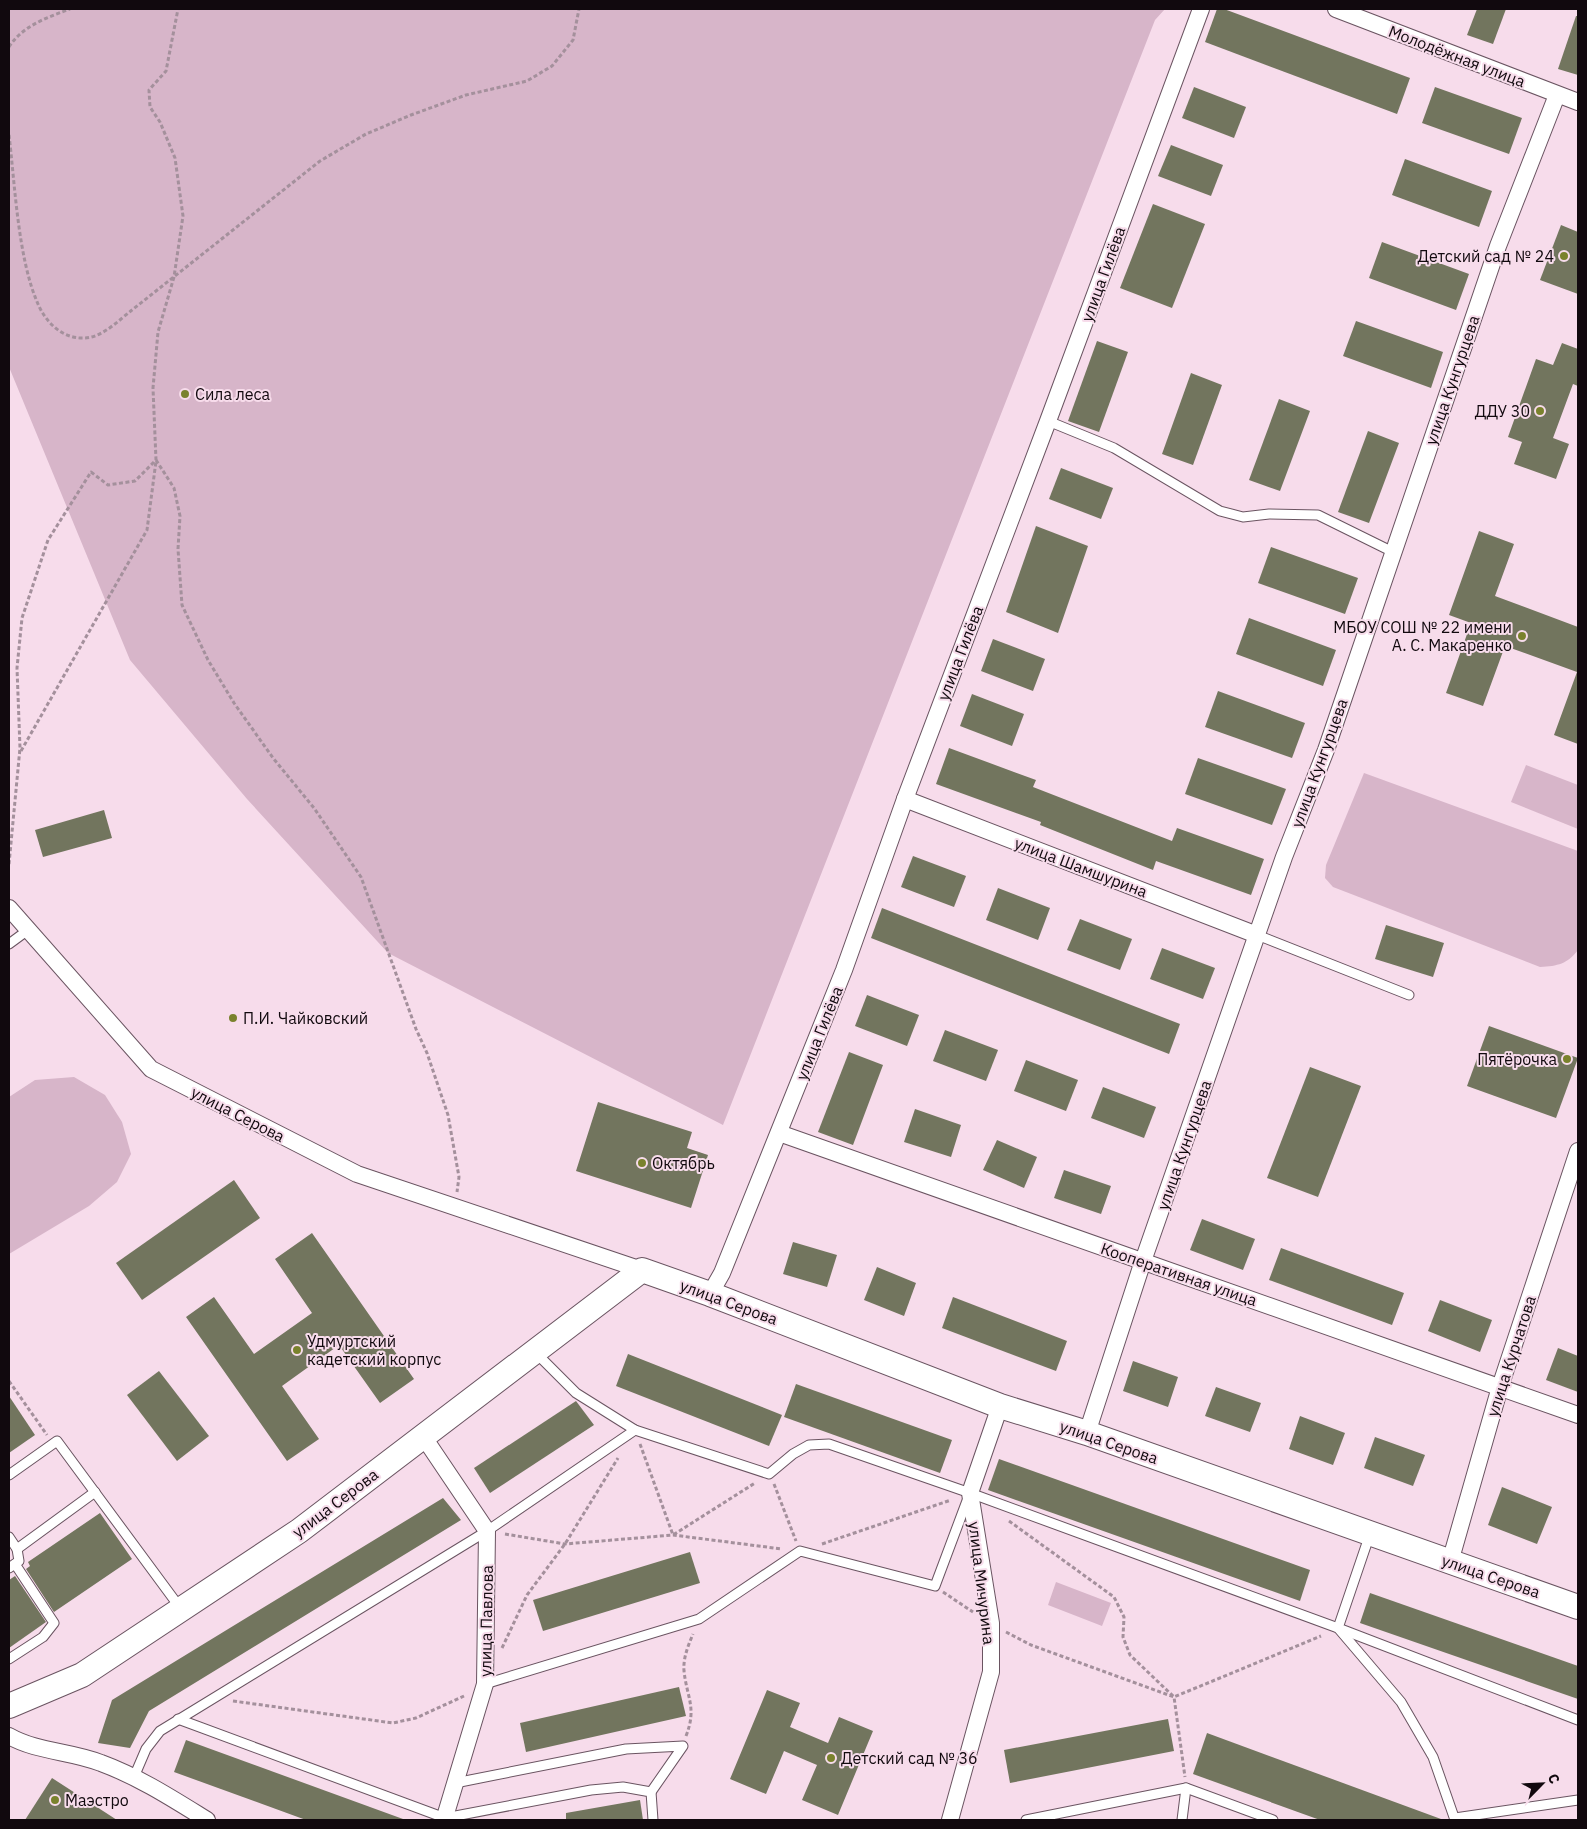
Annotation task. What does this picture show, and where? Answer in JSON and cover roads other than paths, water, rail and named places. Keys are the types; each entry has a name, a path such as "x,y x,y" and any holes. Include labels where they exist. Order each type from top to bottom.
{"main road":[{"name":"улица Серова","path":"9,1706 82,1675 299,1531 642,1270 710,1294 1000,1406 1087,1433 1578,1607"}],"street":[{"name":"улица Гилёва","path":"710,1294 722,1273 844,970 905,799 1048,421 1200,9"},
{"name":"Молодёжная улица","path":"1336,9 1578,102"},
{"name":"улица Кунгурцева","path":"1087,1433 1143,1261 1284,857 1326,750 1498,246 1557,95"},
{"name":"улица Шамшурина","path":"905,799 1257,935"},
{"name":"улица Серова","path":"9,908 151,1069 357,1174 642,1270"},
{"name":"Кооперативная улица","path":"779,1133 1578,1415"},
{"name":"улица Курчатова","path":"1450,1562 1500,1387 1578,1151"},
{"name":"улица Мичурина","path":"950,1820 991,1672 991,1624 970,1493 1000,1406"},
{"path":"423,1436 487,1531"},
{"name":"улица Павлова","path":"445,1819 485,1684 487,1531"},
{"path":"9,1736 25,1745 100,1762 134,1777 207,1820"}],"lane":[{"path":"1048,421 1114,448 1220,511 1243,517 1269,514 1318,515 1393,552"},
{"path":"9,944 28,930"},
{"path":"1257,935 1409,995"},
{"path":"534,1351 576,1393 635,1430 769,1474 793,1454 809,1444 829,1444 970,1493 1338,1628 1578,1720"},
{"path":"134,1777 146,1749 160,1731 487,1531 635,1430"},
{"path":"9,1475 57,1441 181,1610"},
{"path":"17,1549 95,1492"},
{"path":"485,1684 699,1619 800,1551 935,1586 970,1493"},
{"path":"1338,1628 1370,1534"},
{"path":"9,1537 17,1549 19,1561 12,1566 54,1623 43,1637 9,1659"},
{"path":"1338,1628 1401,1702 1432,1757 1455,1819 1578,1800"},
{"path":"178,1719 445,1819 591,1790 623,1787 650,1792"},
{"path":"455,1783 626,1748 683,1746 650,1792 653,1820"},
{"path":"1026,1820 1186,1788 1272,1820"},
{"path":"1182,1820 1186,1788"}],"place":[{"name":"Детский сад № 24","path":"1564,256"},
{"name":"Сила леса","path":"185,394"},
{"name":"ДДУ 30","path":"1540,411"},
{"name":"МБОУ СОШ № 22 имени А. С. Макаренко","path":"1522,636"},
{"name":"П.И. Чайковский","path":"233,1018"},
{"name":"Пятёрочка","path":"1567,1059"},
{"name":"Октябрь","path":"642,1163"},
{"name":"Удмуртский кадетский корпус","path":"297,1350"},
{"name":"Детский сад № 36","path":"831,1758"},
{"name":"Маэстро","path":"55,1800"}]}
